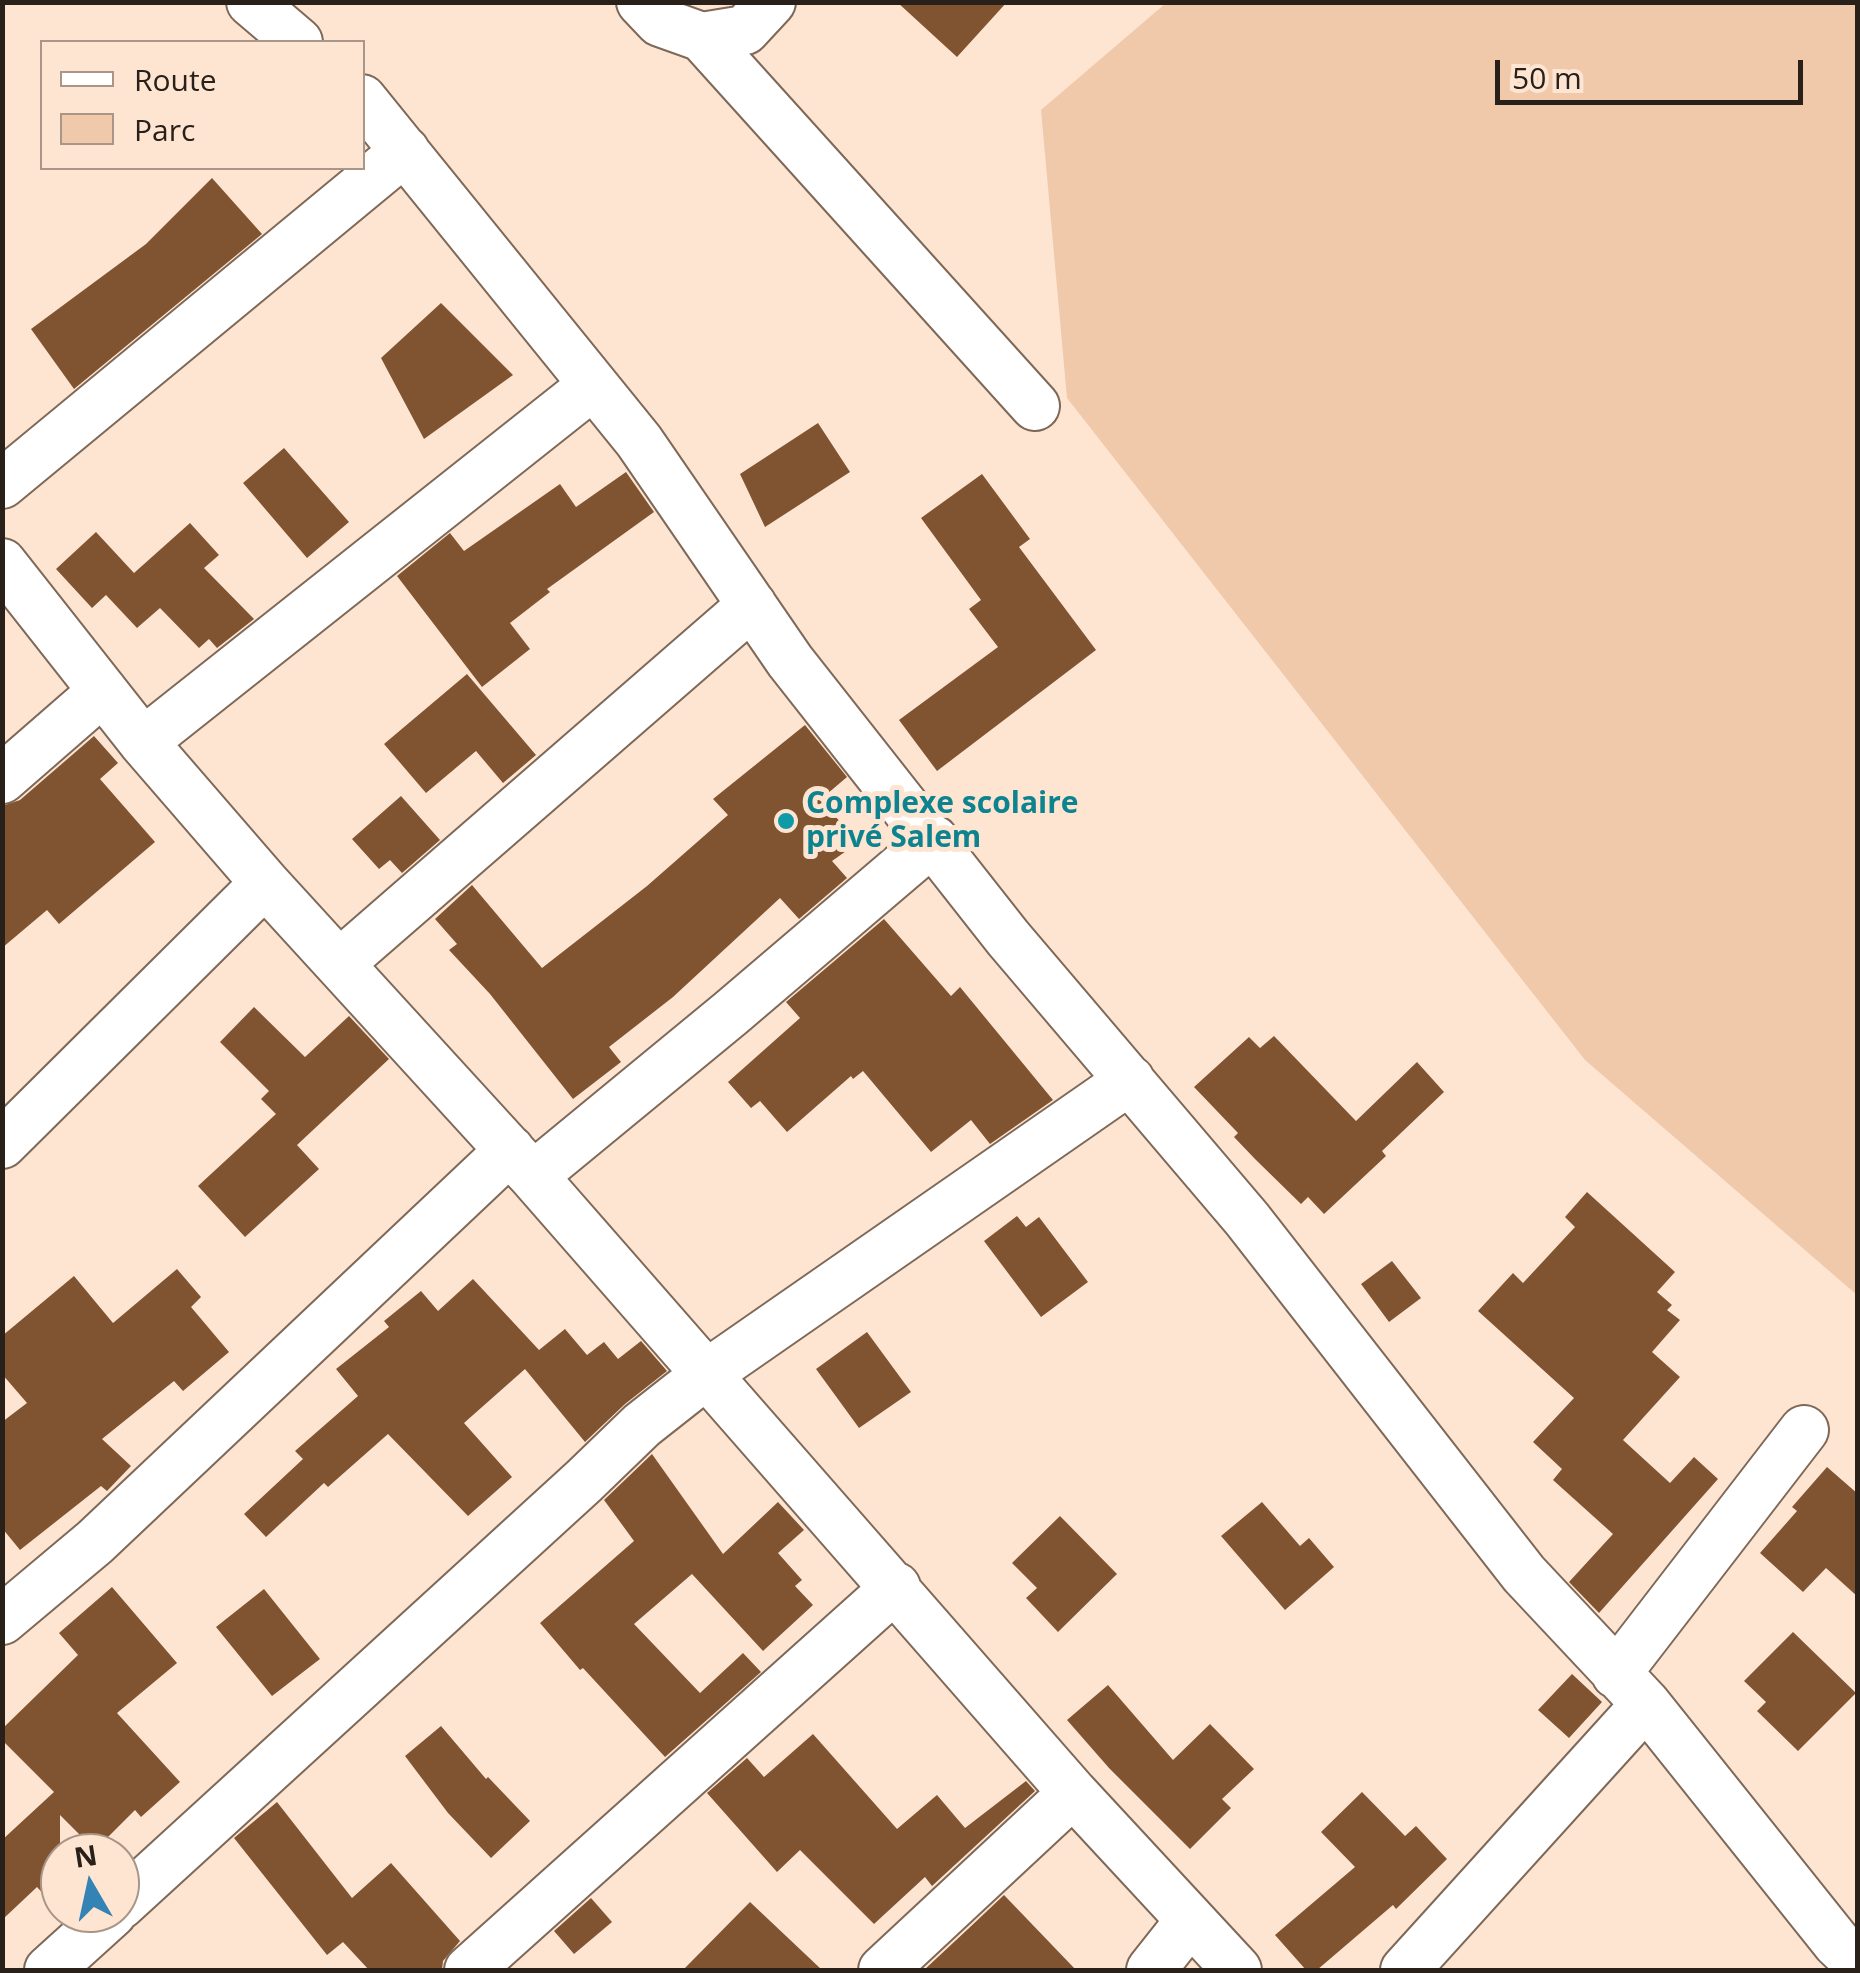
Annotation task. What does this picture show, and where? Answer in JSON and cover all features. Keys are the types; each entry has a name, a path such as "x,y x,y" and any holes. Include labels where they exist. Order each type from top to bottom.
{"street":[{"path":"251,2 296,40"},
{"path":"641,2 660,22 702,37 1035,406"},
{"path":"702,37 744,30 772,2"},
{"path":"365,103 639,442 790,661 1008,938 1247,1219 1524,1574 1631,1689 1833,1959"},
{"path":"2,484 405,151"},
{"path":"143,742 592,386"},
{"path":"2,564 143,742 265,883 522,1163 1073,1793 1236,1970"},
{"path":"340,964 752,605"},
{"path":"2,779 103,691"},
{"path":"2,1620 522,1163 732,1013 934,840"},
{"path":"2,1144 265,883"},
{"path":"140,1887 642,1424 708,1373 1130,1080"},
{"path":"1404,1970 1631,1689 1804,1430"},
{"path":"469,1970 896,1587"},
{"path":"883,1970 1073,1793"},
{"path":"1151,1970 1190,1922"},
{"path":"48,1970 90,1933"}],"green space":[{"path":"1166,3 1857,3 1857,1295 1585,1060 1067,398 1041,110"}],"building":[{"path":"897,2 1007,2 957,57"},
{"path":"212,178 262,234 74,389 31,329 146,244"},
{"path":"441,303 513,375 424,439 381,358"},
{"path":"818,423 850,472 765,527 740,474"},
{"path":"284,448 349,522 307,558 243,483"},
{"path":"626,472 654,512 547,589 550,592 510,623 530,649 482,687 397,576 450,533 464,551 560,484 576,507"},
{"path":"982,474 1030,539 1019,547 1096,650 937,771 899,720 998,647 969,609 981,600 921,518"},
{"path":"190,523 219,555 204,568 254,619 217,648 209,639 199,648 160,608 137,628 106,595 92,608 56,569 96,532 134,573"},
{"path":"467,674 536,755 503,783 476,751 426,793 384,744"},
{"path":"805,725 847,777 820,800 859,842 832,861 847,878 799,919 780,898 673,997 609,1047 621,1062 573,1099 490,994 449,950 457,944 435,919 472,885 542,968 647,886 728,815 713,799"},
{"path":"94,736 118,763 100,779 155,842 59,924 47,910 2,948 2,806 20,800"},
{"path":"401,796 440,840 402,873 390,860 379,869 352,839"},
{"path":"884,919 951,996 960,987 1053,1100 990,1144 971,1120 931,1152 863,1071 853,1079 851,1076 787,1132 760,1101 751,1108 728,1082 800,1018 786,1002"},
{"path":"254,1007 305,1057 349,1016 389,1059 297,1145 319,1169 245,1237 198,1186 276,1114 261,1099 269,1091 220,1042"},
{"path":"1274,1036 1356,1121 1417,1062 1444,1092 1382,1151 1386,1156 1324,1214 1308,1197 1301,1204 1234,1137 1238,1133 1194,1087 1249,1037 1260,1048"},
{"path":"1587,1192 1675,1272 1657,1292 1672,1305 1667,1310 1680,1320 1652,1352 1680,1377 1623,1440 1670,1483 1694,1457 1718,1479 1599,1613 1569,1582 1613,1534 1553,1480 1562,1469 1533,1442 1574,1398 1478,1311 1513,1273 1523,1283 1575,1227 1565,1217"},
{"path":"1017,1216 1026,1227 1039,1217 1088,1282 1041,1317 984,1241"},
{"path":"1392,1261 1421,1298 1389,1322 1361,1284"},
{"path":"177,1269 201,1297 191,1307 229,1352 183,1391 174,1381 102,1439 131,1466 107,1491 101,1486 20,1550 2,1528 2,1422 27,1403 2,1374 2,1336 74,1276 113,1323"},
{"path":"473,1279 539,1350 565,1329 587,1355 604,1342 618,1359 641,1341 667,1371 585,1442 525,1369 464,1423 512,1477 468,1516 388,1434 328,1487 324,1483 266,1537 244,1514 303,1459 295,1451 358,1396 336,1369 389,1327 384,1321 421,1291 438,1311"},
{"path":"867,1332 911,1392 859,1428 816,1369"},
{"path":"652,1454 723,1554 778,1502 804,1530 778,1553 802,1580 795,1586 813,1605 763,1651 692,1574 634,1624 700,1693 743,1653 761,1672 665,1757 540,1623 634,1541 604,1500"},
{"path":"1827,1467 1858,1494 1858,1597 1826,1568 1803,1592 1760,1553 1797,1511 1792,1507"},
{"path":"1262,1502 1300,1546 1309,1538 1334,1567 1285,1610 1221,1536"},
{"path":"1060,1516 1117,1574 1058,1632 1026,1598 1037,1588 1012,1563"},
{"path":"112,1587 177,1663 117,1713 180,1782 141,1817 135,1810 112,1833 78,1833 60,1815 60,1833 40,1833 40,1890 37,1887 2,1920 2,1840 54,1792 2,1740 2,1729 78,1655 59,1633"},
{"path":"264,1589 320,1659 272,1696 216,1627"},
{"path":"1793,1632 1856,1693 1798,1751 1757,1711 1766,1702 1744,1681"},
{"path":"1572,1674 1602,1702 1569,1738 1538,1710"},
{"path":"1108,1685 1173,1760 1210,1724 1254,1769 1222,1799 1231,1808 1190,1849 1067,1720"},
{"path":"441,1726 486,1779 530,1821 491,1858 448,1813 405,1756"},
{"path":"813,1734 897,1829 937,1795 965,1828 1026,1781 1035,1791 932,1886 925,1877 874,1924 800,1850 777,1872 707,1793 747,1758 764,1777"},
{"path":"1362,1792 1405,1836 1416,1826 1447,1859 1396,1909 1393,1905 1317,1970 1306,1970 1275,1935 1355,1867 1321,1832"},
{"path":"277,1802 352,1898 391,1863 460,1941 443,1961 442,1970 369,1970 343,1942 327,1955 234,1838"},
{"path":"1004,1895 1076,1970 924,1970 968,1929"},
{"path":"591,1898 612,1922 574,1954 554,1931"},
{"path":"750,1902 822,1970 683,1970"}],"place":[{"name":"Complexe scolaire privé Salem","path":"786,821"}]}
